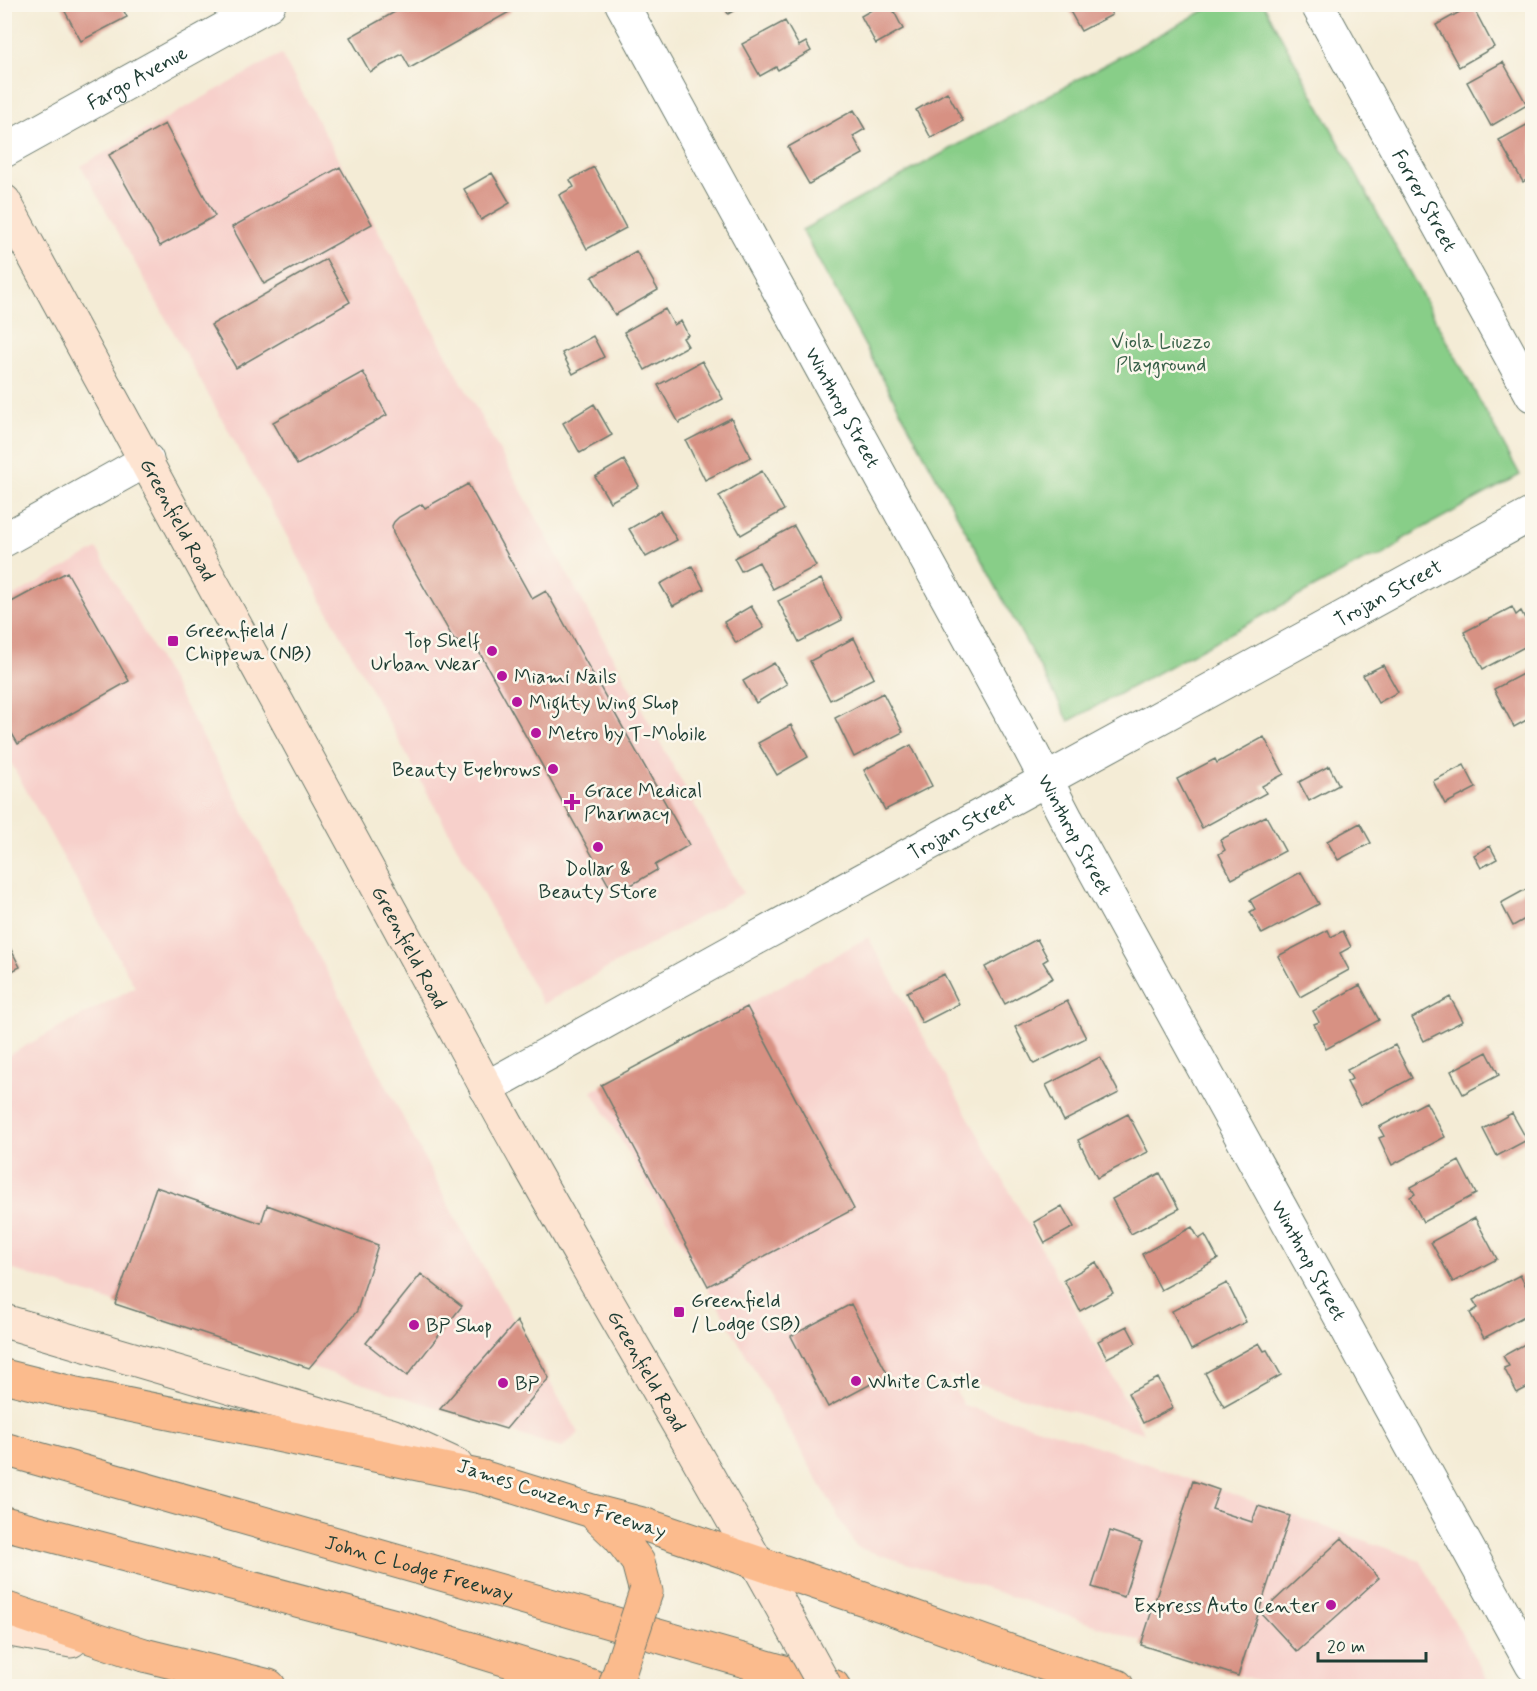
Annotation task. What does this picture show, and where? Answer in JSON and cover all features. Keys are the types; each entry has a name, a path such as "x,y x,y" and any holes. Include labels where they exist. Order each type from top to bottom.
{"main road":[{"name":"Greenfield Road","path":"4,201 147,460 486,1088 757,1562 825,1686"},
{"name":"James Couzens Freeway","path":"4,1321 392,1435 482,1477 646,1525 1054,1667 1117,1686"},
{"path":"4,1376 76,1394 482,1477"},
{"name":"John C Lodge Freeway","path":"4,1449 833,1686"},
{"path":"592,1511 619,1537 638,1563 646,1592 615,1686"},
{"path":"4,1524 403,1628 592,1686"},
{"path":"4,1608 144,1655"},
{"path":"4,1629 144,1655 269,1686"}],"street":[{"name":"Fargo Avenue","path":"4,151 269,4"},
{"name":"Winthrop Street","path":"621,4 1533,1665"},
{"name":"Forrer Street","path":"1317,4 1533,395"},
{"path":"4,540 147,460"},
{"name":"Trojan Street","path":"486,1088 1533,514"}],"shaded area":[{"path":"281,54 743,893 543,1004 81,166"},
{"path":"97,549 229,784 458,1223 579,1433 561,1448 5,1267 5,1057 135,987 5,752 5,601"},
{"path":"868,937 1144,1433 947,1375 963,1405 1076,1439 1420,1560 1491,1686 1276,1686 1019,1599 856,1547 592,1091"}],"green space":[{"name":"Viola Liuzzo Playground","path":"1216,4 1264,5 1520,475 1401,540 1400,544 1382,556 1367,559 1069,721 802,230"}],"building":[{"path":"61,4 120,4 127,17 81,41"},
{"path":"409,4 508,4 511,11 410,68 402,54 370,72 350,37"},
{"path":"723,4 746,4 728,14"},
{"path":"882,4 890,4 903,29 876,44 861,16"},
{"path":"1066,4 1106,4 1112,15 1081,31"},
{"path":"1472,5 1494,47 1459,67 1436,25"},
{"path":"785,21 799,46 806,42 811,51 778,70 776,67 760,76 742,44"},
{"path":"1503,62 1527,105 1491,126 1467,82"},
{"path":"947,92 963,121 931,138 916,110"},
{"path":"854,110 865,129 853,136 863,154 809,184 788,147"},
{"path":"1532,122 1532,176 1523,182 1499,140"},
{"path":"165,124 215,216 160,246 109,155"},
{"path":"340,167 372,224 264,284 232,227"},
{"path":"594,167 626,228 587,249 559,195 574,187 570,180"},
{"path":"492,173 510,203 481,220 464,189"},
{"path":"636,251 658,290 615,315 592,277"},
{"path":"326,259 350,302 236,368 211,325"},
{"path":"665,309 674,325 681,321 688,335 683,338 688,346 645,370 624,332"},
{"path":"593,336 604,357 573,374 562,353"},
{"path":"702,361 723,399 679,423 658,385"},
{"path":"363,372 387,415 297,465 273,422"},
{"path":"594,404 612,435 580,453 563,423"},
{"path":"731,418 751,457 705,480 686,441"},
{"path":"624,460 639,486 610,502 595,477"},
{"path":"762,471 784,510 741,535 719,496"},
{"path":"468,484 532,599 546,591 689,845 655,865 657,870 626,888 620,889 608,884 473,641 466,644 454,640 393,533 392,526 399,517 422,504 425,508"},
{"path":"660,511 677,540 646,557 629,529"},
{"path":"794,526 816,566 773,589 759,562 741,571 734,558"},
{"path":"692,566 704,589 673,606 660,584"},
{"path":"67,572 129,681 18,744 4,720 4,606"},
{"path":"821,579 842,620 799,642 778,601"},
{"path":"751,606 764,628 736,643 724,622"},
{"path":"1512,607 1516,615 1521,611 1532,632 1532,643 1483,669 1464,632"},
{"path":"854,638 874,678 830,700 810,661"},
{"path":"774,663 787,684 756,703 743,681"},
{"path":"1383,665 1398,692 1378,703 1363,675"},
{"path":"1532,669 1532,717 1514,727 1494,689"},
{"path":"883,693 903,732 854,757 835,718"},
{"path":"791,725 808,757 777,775 758,743"},
{"path":"1264,737 1284,774 1262,786 1266,793 1202,828 1177,779 1215,759 1217,763"},
{"path":"911,745 932,786 885,810 864,770"},
{"path":"1464,765 1476,788 1445,804 1433,781"},
{"path":"1329,766 1339,785 1309,801 1299,782"},
{"path":"1266,816 1285,851 1232,879 1219,854 1225,850 1220,840"},
{"path":"1360,823 1371,843 1338,860 1327,841"},
{"path":"1490,846 1497,859 1481,868 1474,855"},
{"path":"1301,872 1319,904 1262,934 1250,912 1255,909 1250,900"},
{"path":"1530,887 1532,915 1513,926 1501,903"},
{"path":"1328,930 1331,937 1343,931 1351,947 1340,953 1349,970 1300,997 1278,956"},
{"path":"4,936 20,967 4,975"},
{"path":"1037,939 1048,959 1043,962 1053,978 1005,1004 985,967"},
{"path":"944,974 959,1004 922,1023 907,992"},
{"path":"1360,985 1379,1020 1326,1049 1314,1024 1319,1022 1313,1011"},
{"path":"1450,997 1463,1021 1424,1041 1412,1018"},
{"path":"1067,1001 1086,1038 1034,1064 1015,1027"},
{"path":"747,1007 854,1209 708,1286 601,1085"},
{"path":"1395,1045 1412,1078 1360,1106 1347,1082 1352,1079 1347,1070"},
{"path":"1487,1052 1499,1075 1463,1094 1451,1071"},
{"path":"1100,1057 1119,1093 1064,1121 1046,1085"},
{"path":"1426,1102 1445,1137 1392,1165 1379,1138 1384,1136 1379,1127"},
{"path":"1512,1113 1527,1140 1497,1156 1483,1129"},
{"path":"1128,1114 1148,1152 1097,1178 1078,1140"},
{"path":"1459,1161 1476,1194 1423,1222 1410,1197 1415,1194 1411,1187"},
{"path":"1160,1173 1179,1209 1131,1234 1112,1199"},
{"path":"156,1187 261,1223 267,1205 378,1245 357,1311 309,1368 115,1304"},
{"path":"1062,1206 1074,1227 1045,1243 1034,1222"},
{"path":"1475,1218 1497,1259 1453,1282 1431,1242"},
{"path":"1192,1227 1199,1239 1205,1235 1218,1259 1161,1290 1142,1254"},
{"path":"1096,1262 1113,1293 1080,1311 1064,1280"},
{"name":"BP Shop","path":"421,1274 462,1306 407,1376 366,1343"},
{"path":"1520,1275 1532,1298 1532,1312 1484,1338 1470,1313 1478,1308 1473,1300"},
{"path":"1227,1283 1246,1322 1191,1350 1172,1311"},
{"path":"851,1304 888,1375 828,1407 791,1336"},
{"path":"517,1321 549,1378 506,1429 440,1409"},
{"path":"1127,1326 1136,1343 1107,1358 1098,1341"},
{"path":"1532,1340 1532,1385 1517,1393 1504,1368 1509,1366 1503,1356"},
{"path":"1259,1343 1264,1351 1267,1350 1281,1375 1224,1407 1205,1373"},
{"path":"1158,1378 1173,1408 1143,1423 1128,1393"},
{"path":"1193,1481 1219,1490 1212,1509 1252,1522 1258,1506 1290,1516 1238,1676 1141,1645"},
{"path":"1110,1531 1142,1542 1124,1597 1092,1587"},
{"path":"1342,1538 1379,1578 1297,1652 1261,1613"}],"place":[{"name":"Greenfield / Chippewa (NB)","path":"173,641"},
{"name":"Top Shelf Urban Wear","path":"492,651"},
{"name":"Miami Nails","path":"502,676"},
{"name":"Mighty Wing Shop","path":"517,702"},
{"name":"Metro by T-Mobile","path":"536,733"},
{"name":"Beauty Eyebrows","path":"553,769"},
{"name":"Grace Medical Pharmacy","path":"572,802"},
{"name":"Dollar & Beauty Store","path":"598,847"},
{"name":"Greenfield / Lodge (SB)","path":"679,1312"},
{"name":"BP Shop","path":"414,1325"},
{"name":"White Castle","path":"856,1381"},
{"name":"BP","path":"503,1383"},
{"name":"Express Auto Center","path":"1331,1605"}]}
